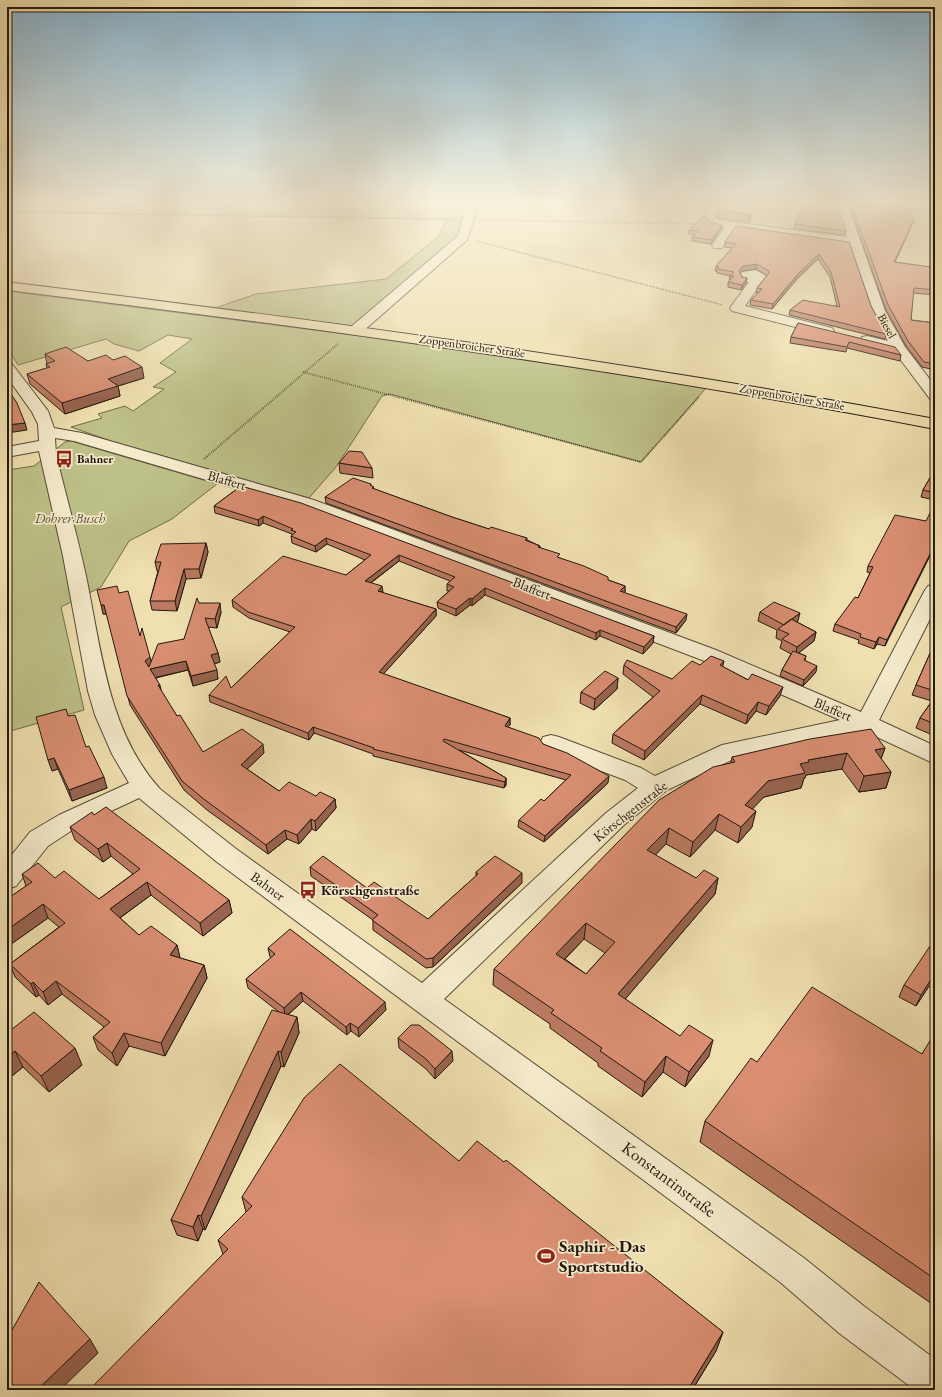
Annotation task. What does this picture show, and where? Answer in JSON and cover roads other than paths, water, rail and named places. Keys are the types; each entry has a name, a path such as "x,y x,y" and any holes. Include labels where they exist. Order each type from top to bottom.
{"main road":[{"name":"Zoppenbroicher Straße","path":"7,286 357,329 710,382 935,424"}],"street":[{"path":"357,329 426,268"},
{"name":"Biesel","path":"864,268 878,311 899,348 935,396"},
{"path":"757,279 737,308 838,333"},
{"path":"853,337 899,348"},
{"name":"Bahner","path":"7,367 44,417 47,439 99,691 106,715 124,754 143,786 151,795 226,855 398,982"},
{"name":"Blaffert","path":"7,452 47,439 76,436 295,499 709,655 866,723 935,590"},
{"path":"866,723 935,756"},
{"name":"Körschgenstraße","path":"425,1002 432,992 615,819 656,787 730,751 866,723"},
{"path":"551,743 634,774 656,787"},
{"path":"7,879 39,839 68,821 143,786"},
{"name":"Konstantinstraße","path":"398,982 531,1077 792,1270 852,1320 935,1382"}],"place":[{"name":"Bahner","path":"64,459"},
{"name":"Körschgenstraße","path":"308,890"},
{"name":"Saphir - Das Sportstudio","path":"546,1256"}],"park label":[{"name":"Dohrer Busch","path":"70,518"}]}
